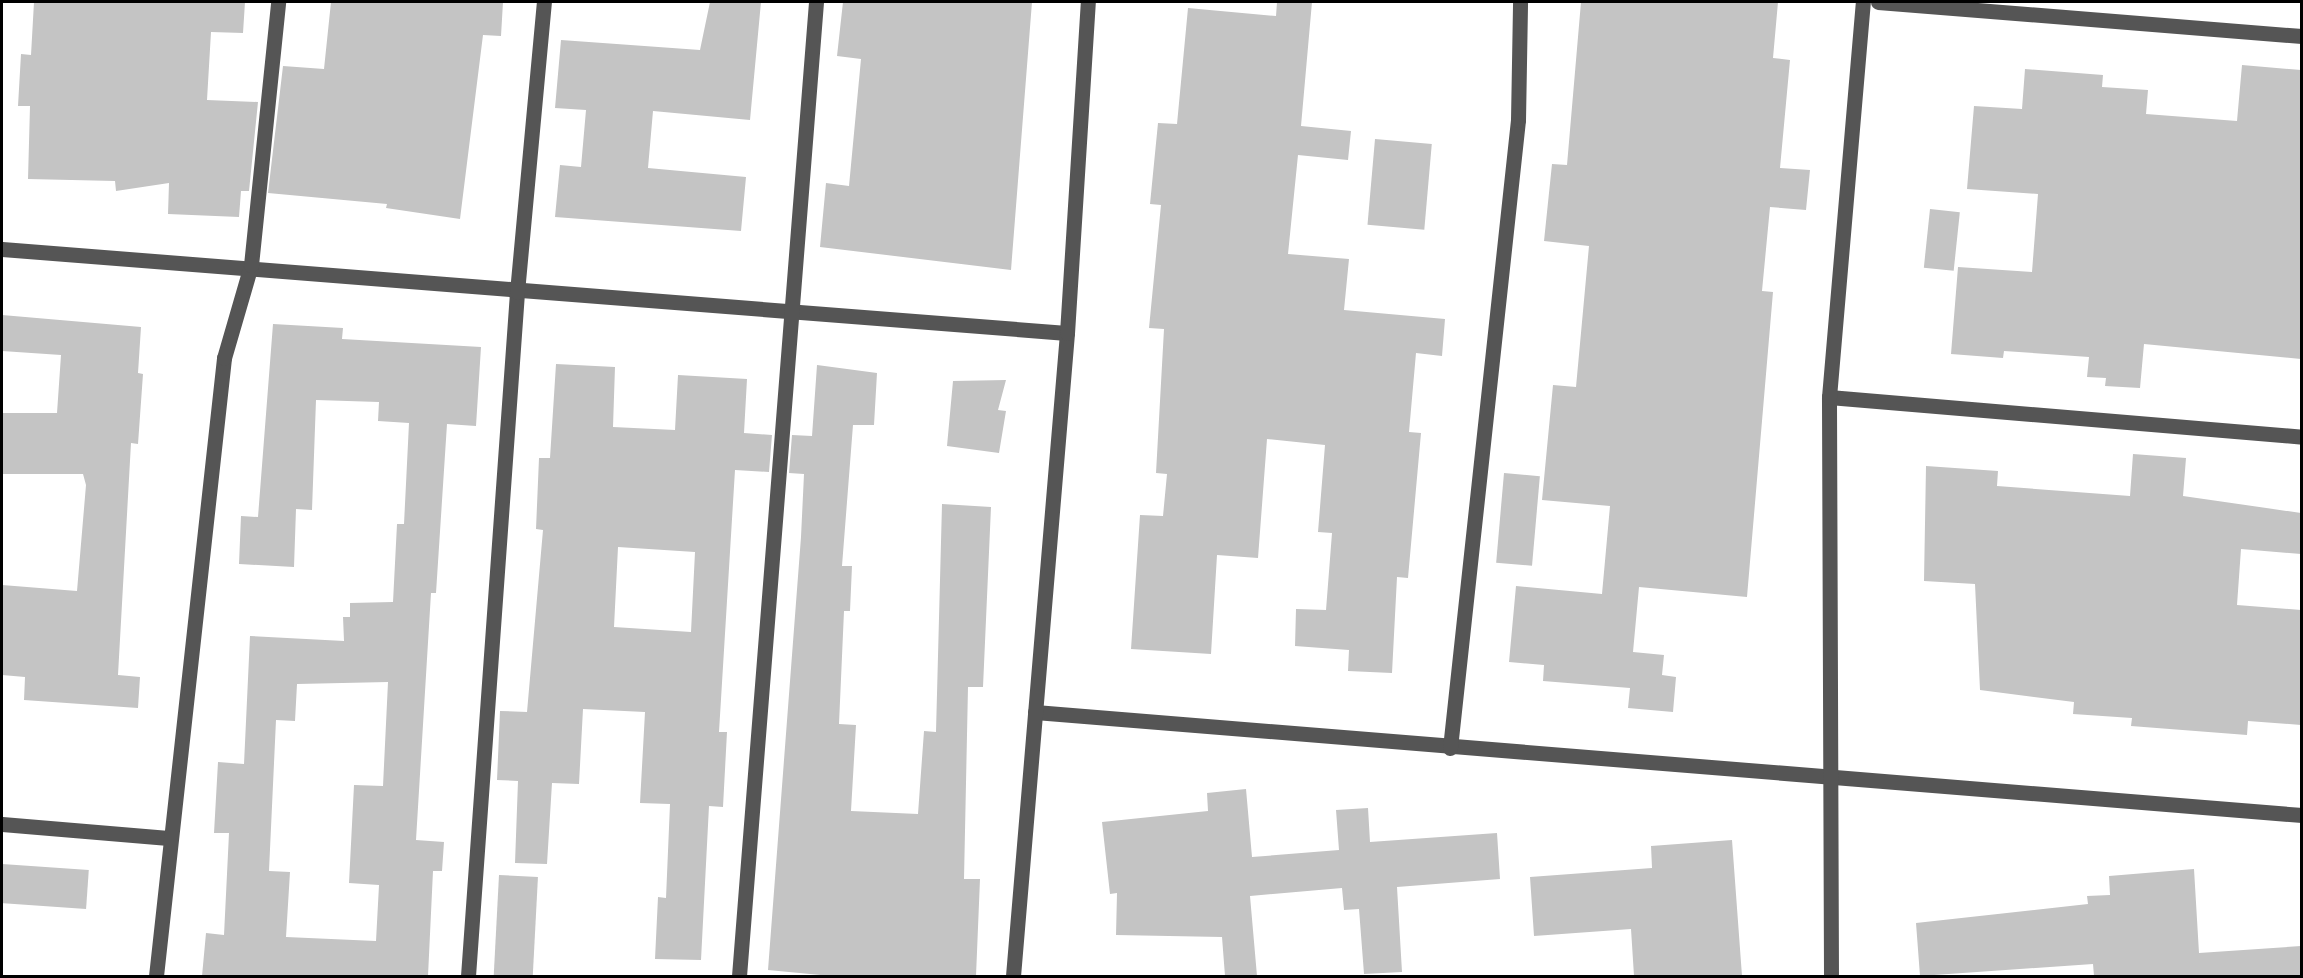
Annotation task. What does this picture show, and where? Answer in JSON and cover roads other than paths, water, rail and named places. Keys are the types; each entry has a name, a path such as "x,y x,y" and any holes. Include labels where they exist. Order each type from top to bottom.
{"street":[{"path":"156,976 168,838 224,358 250,265 278,2"},
{"path":"468,976 517,292 544,2"},
{"path":"739,976 789,313 816,2"},
{"path":"1013,976 1067,333 1088,2"},
{"path":"1450,748 1518,120 1520,2"},
{"path":"1831,976 1826,777 1830,397 1863,2"},
{"path":"1878,2 2301,36"},
{"path":"2,249 250,265 517,292 1067,333"},
{"path":"1830,397 2301,437"},
{"path":"1035,712 1450,748 2301,814"},
{"path":"2,824 168,838"}]}
